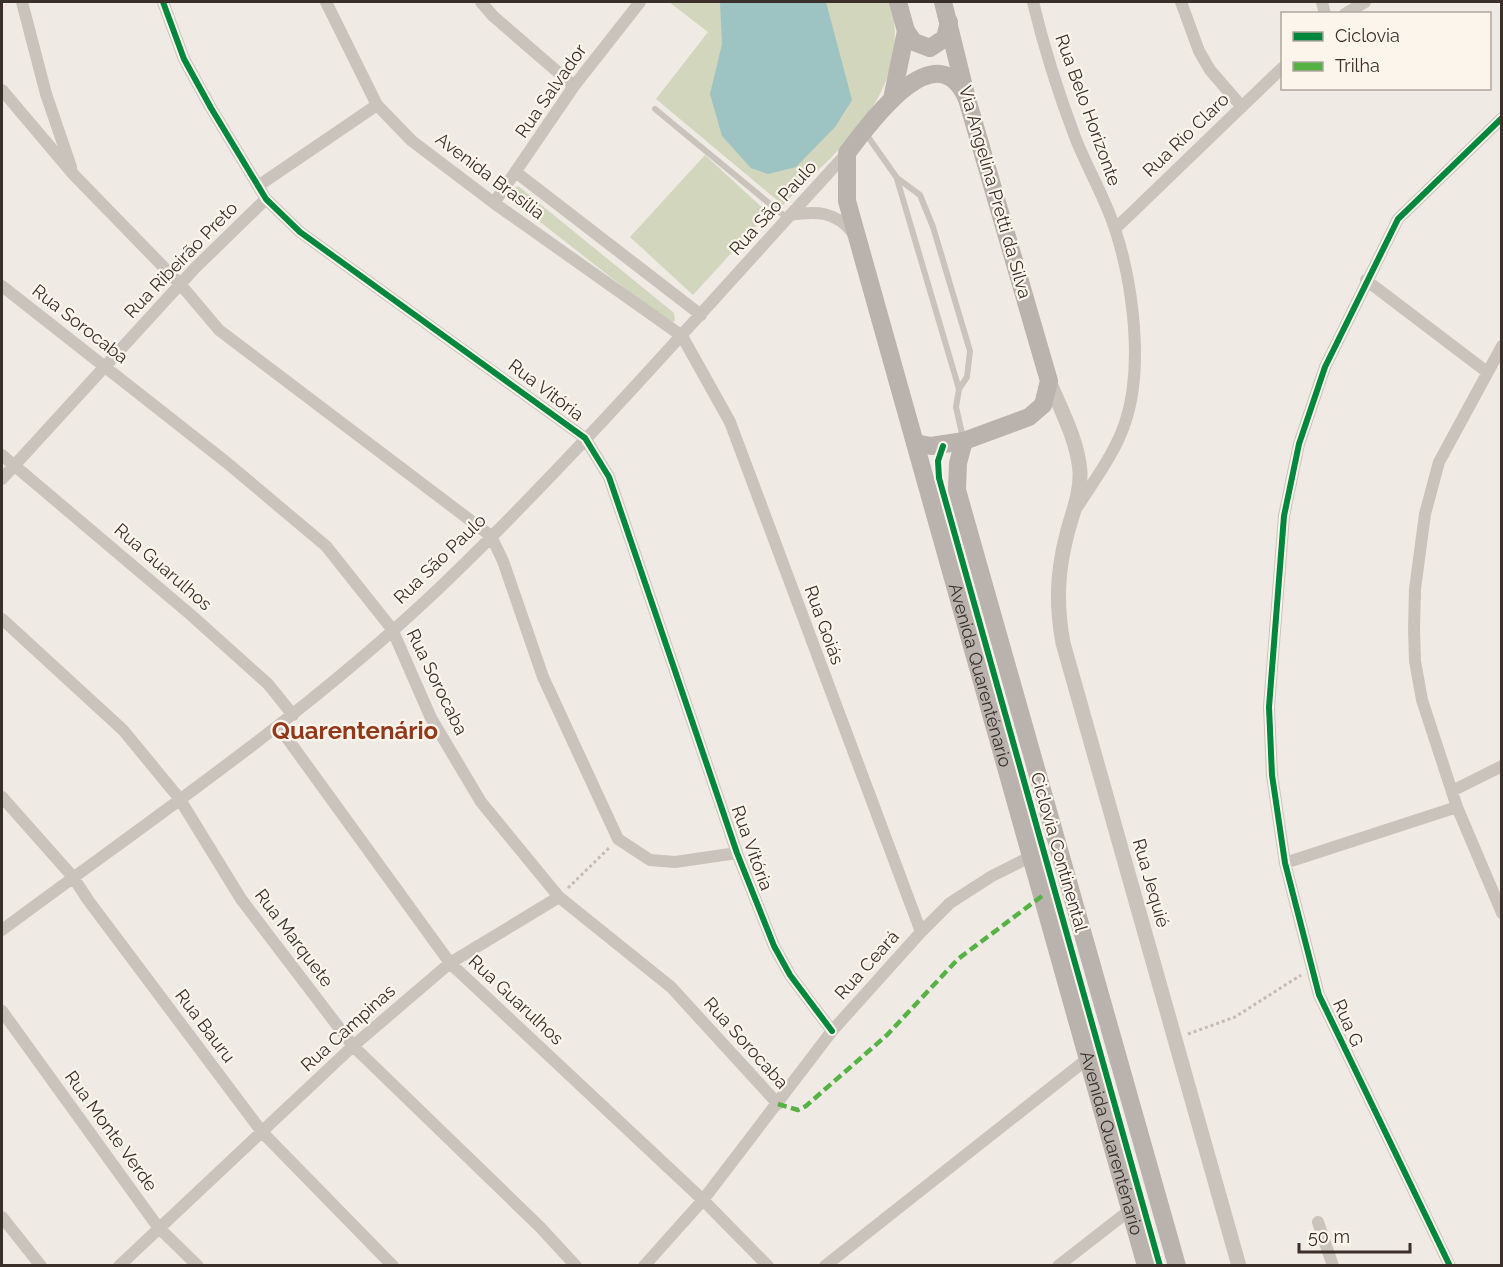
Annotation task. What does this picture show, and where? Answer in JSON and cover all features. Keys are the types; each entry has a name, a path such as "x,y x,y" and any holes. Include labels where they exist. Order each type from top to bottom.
{"main road":[{"path":"898,2 906,31 914,42 930,48 936,46 945,38 949,22"},
{"name":"Via Angelina Pretti da Silva","path":"944,2 967,99 1049,381"},
{"path":"892,99 906,31"},
{"path":"847,153 892,99 924,75 936,74 956,82 967,99"},
{"name":"Avenida Quarenténario","path":"847,153 847,201 1086,1060 1146,1266"},
{"path":"915,443 931,446 964,441 1037,412 1047,397 1049,381"},
{"path":"964,441 958,463 957,490 1177,1266"}],"street":[{"path":"22,2 46,94 74,175"},
{"name":"Rua Vitória","path":"163,2 184,59 266,199 300,232 585,438 609,477 737,853 774,946 790,975 832,1031"},
{"name":"Avenida Brasília","path":"326,2 377,105 412,141 494,203 682,336"},
{"path":"480,2 574,86"},
{"name":"Rua Salvador","path":"494,203 517,173 574,86 640,2"},
{"name":"Rua Belo Horizonte","path":"1033,2 1045,55 1115,229 1131,300 1134,345 1133,381 1126,420 1116,446 1076,509"},
{"path":"1181,2 1199,51 1210,70 1242,106"},
{"path":"1348,12 1365,2"},
{"name":"Rua Rio Claro","path":"1115,229 1281,69"},
{"path":"2,90 74,175 181,285 219,330 491,536 503,561 543,677 618,839 650,860 675,862 737,853"},
{"path":"258,186 377,105"},
{"name":"Rua G","path":"1450,1266 1318,995 1285,863 1272,775 1269,707 1284,516 1299,444 1325,367 1398,219 1502,118"},
{"name":"Rua São Paulo","path":"2,930 179,798 279,727 459,569 682,336 847,153"},
{"name":"Avenida Brasília","path":"517,173 701,315"},
{"name":"Rua Ribeirão Preto","path":"2,479 195,268 266,199"},
{"path":"789,216 821,212 833,216 844,222 859,240"},
{"path":"1366,280 1486,372"},
{"name":"Rua Sorocaba","path":"2,286 105,366 326,546 392,629 432,718 481,802 559,897 671,987 778,1104"},
{"name":"Rua Goiás","path":"682,336 730,422 921,932"},
{"path":"1502,346 1439,462 1425,514 1415,590 1415,661 1422,700 1457,807 1502,914"},
{"name":"Rua Jequié","path":"1049,381 1077,454 1080,474 1076,509 1060,564 1057,595 1063,643 1239,1266"},
{"name":"Rua Guarulhos","path":"2,455 234,653 268,684 293,715"},
{"name":"Rua Marquete","path":"2,620 123,730 179,798 241,898 353,1046 540,1227 576,1266"},
{"name":"Rua Guarulhos","path":"279,727 450,963 703,1200 768,1266"},
{"path":"1452,791 1502,766"},
{"name":"Rua Bauru","path":"2,797 73,877 262,1132 393,1266"},
{"path":"1285,863 1457,807"},
{"name":"Rua Ceará","path":"644,1266 703,1200 832,1031 921,932 950,903 992,876 1030,857"},
{"name":"Rua Campinas","path":"118,1266 353,1046 450,963 559,897"},
{"name":"Rua Monte Verde","path":"2,1011 158,1227 198,1266"},
{"path":"825,1266 1086,1060"},
{"path":"1058,1266 1130,1210"},
{"path":"2,1216 41,1266"},
{"path":"1318,1222 1333,1266"}],"lane":[{"path":"655,109 789,216"},
{"path":"864,132 897,178 921,195 948,274 970,351 967,377 959,389 956,407 964,441"},
{"path":"897,178 959,389"}],"path":[{"path":"559,897 618,839"},
{"path":"1175,1039 1235,1017 1312,968"}],"green space":[{"path":"669,2 891,2 895,35 891,64 881,91 867,116 848,139 783,205 656,99 708,32"},
{"path":"705,155 768,213 693,295 630,237"},
{"path":"518,186 674,313 675,321 669,323 511,199 510,190"}],"water":[{"path":"720,2 826,2 852,100 835,127 796,167 768,174 751,168 722,136 710,94 722,44"}],"marked path":[{"path":"778,1104 798,1110 806,1106 887,1035 958,959 1042,896"}],"cycle path":[{"path":"163,2 184,59 266,199 300,232 585,438 609,477 737,853 774,946 790,975 832,1031"},
{"path":"1450,1266 1319,995 1285,863 1272,775 1269,707 1284,516 1299,444 1325,367 1398,219 1502,118"},
{"name":"Ciclovia Continental","path":"943,446 938,461 939,478 1160,1266"}],"district":[{"name":"Quarentenário","path":"355,731"}]}
